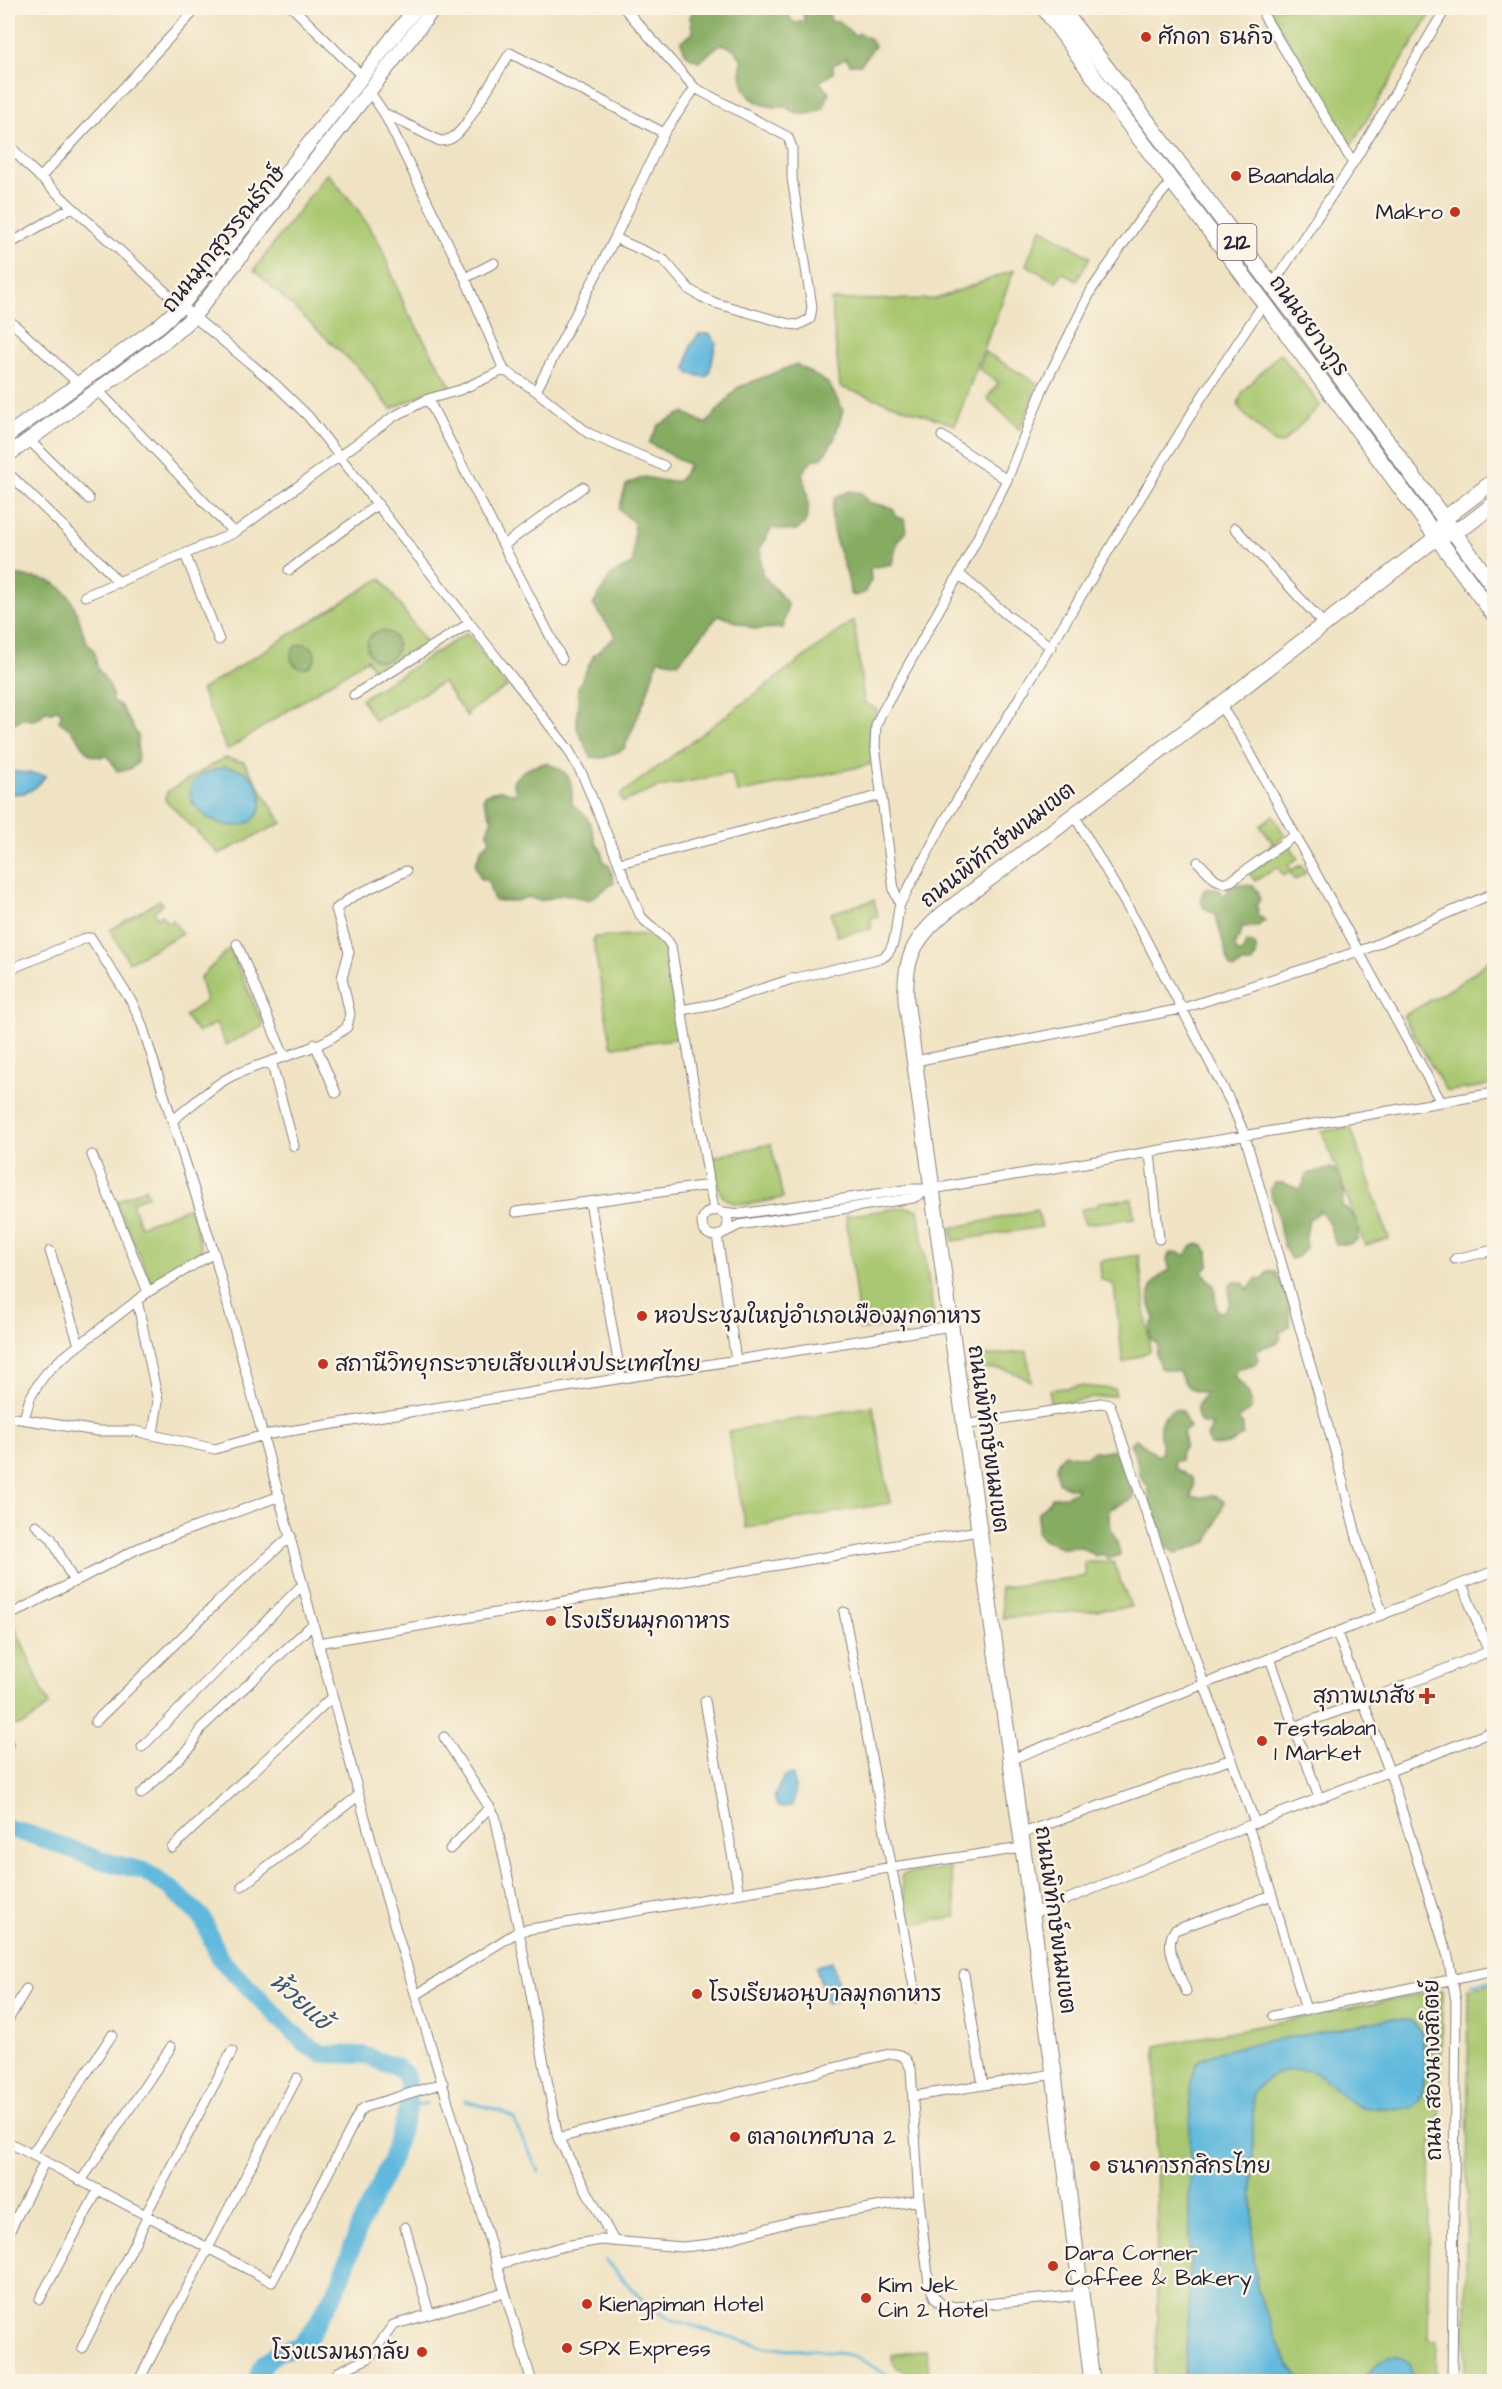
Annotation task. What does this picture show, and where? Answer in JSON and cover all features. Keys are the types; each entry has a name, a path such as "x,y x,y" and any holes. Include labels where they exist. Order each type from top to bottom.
{"main road":[{"name":"ถนนมุกสุวรรณรักษ์","path":"8,455 168,339 194,316 344,111 362,76 416,8"},
{"name":"ถนนมุกสุวรรณรักษ์","path":"8,435 160,325 181,306 344,111 369,91 434,8"},
{"name":"ถนนชยางกูร","path":"1044,8 1271,287 1494,587"},
{"name":"ถนนชยางกูร","path":"1061,8 1174,182 1494,615"},
{"path":"1436,538 1444,519 1494,481"},
{"path":"1436,538 1467,525 1494,504"},
{"name":"ถนนพิทักษ์พนมเขต","path":"1092,2382 1054,2074 906,1000 907,964 919,938 944,913 1220,705 1436,538"}],"street":[{"path":"40,178 196,8"},
{"path":"293,8 362,76"},
{"path":"615,238 664,260 690,290 715,303 789,324 798,325 810,319 812,307 792,178 792,148 788,137 695,88 624,8"},
{"path":"1271,287 1353,163 1446,8"},
{"path":"1264,16 1353,163"},
{"path":"384,113 441,141 448,140 459,133 467,122 510,53 664,133"},
{"path":"536,391 615,238 664,133 695,88"},
{"path":"369,91 384,113 465,278 504,370 536,391 588,433 664,466"},
{"path":"8,143 40,178 181,306 275,384 308,416 568,749 583,776 640,915 645,922 666,937 671,946 710,1185 718,1212 728,1224 721,1234 736,1360"},
{"path":"900,904 894,890 875,746 876,726 959,574 1007,480 1043,388 1092,289 1139,221 1167,187 1174,182"},
{"path":"8,245 72,207"},
{"path":"465,278 494,262"},
{"path":"681,1010 715,1004 792,979 886,956 892,947 900,904 945,820 1201,398 1265,304"},
{"path":"8,319 79,384"},
{"path":"85,596 234,533 393,417 428,399 460,390 504,370"},
{"path":"98,390 234,533"},
{"path":"428,399 562,659"},
{"path":"942,436 1007,480"},
{"path":"29,440 89,500"},
{"path":"8,473 119,583"},
{"path":"504,545 583,487"},
{"path":"289,570 378,504"},
{"path":"1235,528 1324,624"},
{"path":"185,554 219,640"},
{"path":"959,574 1007,615 1051,647"},
{"path":"354,695 470,623"},
{"path":"1220,705 1243,740 1441,1102"},
{"path":"620,863 882,795"},
{"path":"1074,815 1142,932 1232,1106 1245,1136 1332,1440 1358,1542 1383,1615"},
{"path":"1198,862 1215,879 1224,883 1231,881 1294,836"},
{"path":"173,1120 230,1077 315,1044 347,1027 350,1020 342,978 349,952 336,909 352,897 406,871"},
{"path":"915,1061 1181,1009 1358,952 1494,893"},
{"path":"8,970 86,938 93,940 133,1004 173,1120 214,1253 387,1900 532,2382"},
{"path":"237,944 284,1056"},
{"path":"315,1044 336,1093"},
{"path":"271,1061 294,1146"},
{"path":"932,1190 913,1198 739,1225 721,1234 706,1232 703,1225 706,1214 718,1212 740,1214 911,1189 932,1190 1494,1093"},
{"path":"1150,1153 1159,1239"},
{"path":"92,1155 148,1292"},
{"path":"516,1212 710,1185"},
{"path":"590,1202 621,1378"},
{"path":"1455,1259 1494,1250"},
{"path":"50,1251 79,1345"},
{"path":"24,1419 30,1398 47,1372 148,1292 214,1253"},
{"path":"137,1300 158,1401 153,1434"},
{"path":"8,1417 97,1431 135,1431 215,1449 264,1434 951,1326"},
{"path":"964,1425 1101,1403 1110,1405 1204,1684 1232,1759 1306,2010"},
{"path":"8,1616 141,1547 280,1496"},
{"path":"36,1525 51,1538 74,1582"},
{"path":"318,1643 978,1531"},
{"path":"94,1722 224,1596 291,1536"},
{"path":"1010,1760 1494,1571"},
{"path":"142,1748 303,1584"},
{"path":"1462,1584 1494,1665"},
{"path":"844,1612 916,1998"},
{"path":"141,1794 191,1747 201,1728 314,1624"},
{"name":"ถนน สองนางสถิตย์","path":"1337,1633 1390,1773 1453,1979 1456,2012 1452,2382"},
{"path":"1294,1727 1490,1651"},
{"path":"1270,1659 1319,1798"},
{"path":"172,1848 332,1697"},
{"path":"705,1701 739,1893"},
{"path":"1031,1914 1319,1798 1390,1773 1494,1731"},
{"path":"444,1737 495,1816 558,2138 614,2241"},
{"path":"416,1995 519,1931 893,1867 1021,1841 1232,1759"},
{"path":"242,1886 358,1796"},
{"path":"450,1850 490,1806"},
{"path":"1186,1991 1170,1947 1171,1935 1175,1930 1272,1895"},
{"path":"1273,2016 1494,1971"},
{"path":"964,1975 983,2085"},
{"path":"8,2020 26,1989"},
{"path":"32,2154 112,2035"},
{"path":"81,2181 171,2048"},
{"path":"82,2348 147,2215 232,2051"},
{"path":"558,2138 889,2054 903,2056 911,2068 919,2200 929,2284 935,2298 941,2304 956,2307 1081,2295"},
{"path":"914,2096 1054,2074"},
{"path":"138,2382 297,2078"},
{"path":"8,2142 272,2282 360,2111 371,2105 443,2083"},
{"path":"8,2234 45,2161"},
{"path":"40,2299 98,2190"},
{"path":"496,2265 584,2242 614,2241 682,2247 711,2244 797,2220 919,2200"},
{"path":"405,2227 429,2313"},
{"path":"338,2372 369,2358 393,2325 505,2292"}],"green space":[{"path":"695,8 726,10 728,8 790,8 788,15 794,23 805,21 801,8 814,8 829,14 832,22 839,21 855,36 859,33 870,39 875,46 861,64 850,64 846,58 833,65 833,73 819,82 829,92 823,109 808,114 799,114 786,107 765,105 750,97 742,82 742,60 734,49 722,44 699,61 687,54 681,41 693,33 690,17"},
{"path":"1268,8 1434,8 1351,146"},
{"path":"327,173 356,207 379,242 406,309 452,388 428,392 391,409 361,371 254,270"},
{"path":"1041,228 1090,257 1077,281 1062,272 1056,282 1026,265"},
{"path":"1014,270 955,425 840,387 831,300 936,299"},
{"path":"985,352 1038,384 1020,430 987,398 999,383 979,369"},
{"path":"1280,353 1320,405 1282,444 1275,443 1241,411 1238,404 1243,391"},
{"path":"796,364 829,384 843,410 834,440 822,458 812,460 802,473 806,487 808,512 802,526 796,530 787,531 772,528 760,547 762,574 788,604 783,628 754,629 719,615 678,663 658,659 645,699 624,749 604,758 591,757 577,728 578,687 594,655 616,636 593,605 611,575 633,563 634,523 619,509 626,485 644,477 679,481 689,465 649,443 659,425 684,412 706,424 737,388"},
{"path":"850,491 861,493 868,502 893,508 896,517 904,519 906,532 898,540 892,564 870,568 871,580 864,593 855,596 850,594 846,570 832,524 835,498"},
{"path":"8,573 52,582 66,592 71,599 86,640 95,653 97,667 110,688 112,701 120,705 138,736 137,763 130,769 117,771 108,756 94,756 87,752 74,733 59,721 62,713 57,709 52,712 45,711 36,719 23,718 13,724 8,723"},
{"path":"381,578 427,644 377,675 367,659 227,750 201,690"},
{"path":"854,620 864,702 877,710 871,737 873,764 738,793 731,773 660,787 623,802 620,795"},
{"path":"382,631 393,635 397,646 393,657 382,661 371,657 367,646 371,635"},
{"path":"467,633 507,687 469,711 467,717 443,682 375,721 361,699"},
{"path":"303,644 312,647 315,656 312,665 303,668 294,665 291,656 294,647"},
{"path":"224,758 244,762 282,823 219,854 165,800 167,792","holes":["261,796 260,808 254,817 230,825 209,818 191,802"]},
{"path":"546,763 561,770 569,777 572,804 586,816 595,841 602,852 603,861 610,867 614,883 589,900 565,894 540,901 528,897 516,901 494,901 488,881 481,879 475,865 482,848 490,841 487,831 492,819 483,800 486,794 501,790 513,794 516,792 513,782 519,774"},
{"path":"1273,815 1285,836 1258,857 1273,843 1260,826"},
{"path":"1289,844 1298,858 1288,865 1291,870 1301,865 1306,873 1295,880 1290,872 1283,876 1278,867 1255,881 1249,873"},
{"path":"1235,884 1253,886 1258,891 1260,900 1256,906 1257,915 1265,920 1257,927 1242,927 1235,948 1238,953 1242,953 1246,943 1251,942 1256,947 1256,956 1251,964 1242,964 1234,969 1230,967 1215,914 1203,907 1201,899 1203,891 1208,888 1218,889 1225,897 1229,887"},
{"path":"160,900 163,904 154,912 157,917 162,915 167,923 172,919 182,934 129,962 110,930"},
{"path":"874,900 878,917 871,917 871,929 837,936 831,913"},
{"path":"653,934 664,944 681,1038 613,1047 593,940 595,937"},
{"path":"230,948 264,1026 226,1045 216,1023 198,1033 185,1016 206,1001 200,978"},
{"path":"1494,957 1494,1085 1449,1091 1445,1089 1403,1016 1454,987"},
{"path":"1351,1128 1389,1239 1365,1245 1322,1131"},
{"path":"771,1144 783,1198 750,1204 733,1203 726,1200 718,1186 713,1157"},
{"path":"1331,1168 1341,1180 1342,1206 1355,1220 1358,1239 1350,1244 1336,1244 1328,1223 1319,1210 1309,1219 1306,1248 1299,1256 1291,1259 1282,1240 1270,1189 1275,1183 1284,1183 1299,1189 1307,1174"},
{"path":"145,1188 148,1196 132,1202 140,1226 190,1207 203,1253 152,1284 116,1202"},
{"path":"1132,1199 1134,1218 1085,1224 1080,1210 1097,1206 1099,1202"},
{"path":"906,1207 918,1210 934,1319 860,1330 846,1216"},
{"path":"1037,1210 1042,1227 953,1241 951,1228"},
{"path":"1197,1244 1204,1246 1208,1253 1209,1265 1203,1272 1214,1286 1219,1312 1224,1311 1230,1303 1229,1286 1233,1281 1243,1283 1248,1289 1256,1279 1262,1280 1267,1272 1275,1272 1285,1291 1290,1313 1289,1326 1279,1333 1281,1338 1278,1342 1256,1350 1258,1360 1255,1364 1237,1369 1235,1377 1247,1391 1251,1409 1238,1419 1243,1425 1243,1435 1231,1443 1220,1446 1210,1445 1207,1437 1212,1426 1201,1423 1197,1414 1200,1400 1206,1393 1189,1387 1179,1372 1160,1368 1156,1354 1158,1345 1150,1338 1150,1327 1155,1318 1149,1296 1153,1284 1170,1270 1167,1260 1169,1254 1177,1252 1185,1256 1191,1247"},
{"path":"1139,1255 1150,1351 1123,1363 1114,1285 1101,1279 1100,1261"},
{"path":"1027,1351 1031,1381 1002,1369 971,1371 969,1358"},
{"path":"1079,1386 1114,1389 1116,1395 1050,1405 1050,1390"},
{"path":"873,1406 890,1503 746,1528 728,1431"},
{"path":"1175,1409 1182,1411 1189,1427 1183,1433 1185,1447 1181,1452 1180,1460 1174,1461 1175,1468 1192,1478 1194,1485 1191,1497 1212,1496 1224,1502 1208,1542 1177,1553 1165,1547 1164,1533 1156,1522 1157,1516 1150,1505 1148,1487 1140,1476 1139,1466 1130,1443 1136,1439 1158,1456 1162,1452 1161,1422 1168,1413"},
{"path":"1111,1450 1115,1452 1128,1474 1130,1488 1134,1493 1132,1499 1110,1509 1109,1521 1120,1555 1108,1559 1103,1554 1095,1556 1081,1547 1063,1548 1043,1540 1037,1533 1038,1513 1053,1497 1065,1496 1077,1491 1077,1488 1068,1488 1058,1482 1056,1470 1059,1460 1065,1454 1085,1457 1094,1451"},
{"path":"1084,1562 1113,1562 1131,1607 1003,1618 1000,1588 1086,1576"},
{"path":"13,1622 49,1705 26,1723 16,1726 11,1724 8,1716 8,1625"},
{"path":"950,1868 957,1917 909,1925 901,1877 903,1874"},
{"path":"1494,1983 1494,2381 1465,2381 1469,1989"},
{"path":"1442,1990 1440,2140 1431,2141 1428,2339 1437,2340 1436,2381 1154,2382 1157,2330 1156,2046"},
{"path":"926,2350 930,2381 918,2381 893,2364 892,2355"}],"water":[{"path":"699,334 710,334 716,343 709,374 705,377 690,374 686,369 691,345"},
{"path":"223,767 245,772 259,790 261,807 249,822 236,826 222,824 208,818 197,808 191,797 192,786 201,775"},
{"path":"8,771 46,775 30,790 14,794 8,793"},
{"path":"793,1775 794,1799 791,1806 782,1808 777,1806 774,1796 784,1777"},
{"path":"832,1961 842,1999 826,2003 816,1966"},
{"path":"1390,2019 1411,2021 1421,2031 1424,2048 1422,2092 1419,2101 1412,2108 1359,2106 1319,2075 1304,2070 1288,2070 1275,2074 1253,2094 1253,2245 1256,2282 1283,2354 1299,2377 1309,2381 1185,2381 1190,2260 1190,2087 1196,2064 1215,2053 1238,2047"},
{"path":"1393,2357 1401,2358 1409,2363 1415,2381 1309,2381 1360,2380 1381,2361"}],"waterway":[{"name":"ห้วยแข้","path":"8,1829 29,1834 100,1860 144,1871 170,1888 202,1917 220,1959 306,2045 323,2054 363,2055 396,2067 405,2074 408,2082 408,2107 390,2163 359,2227 340,2283 310,2335 298,2346 277,2353 264,2363 255,2382"},
{"path":"1472,1984 1494,1981"},
{"path":"465,2101 501,2111 513,2118 539,2172"},
{"path":"408,2107 426,2103"},
{"path":"605,2260 646,2304 670,2319 761,2346 789,2350 816,2349 854,2356 899,2382"}],"place":[{"name":"ศักดา ธนกิจ","path":"1146,37"},
{"name":"Baandala","path":"1236,176"},
{"name":"Makro","path":"1455,212"},
{"name":"หอประชุมใหญ่อำเภอเมืองมุกดาหาร","path":"642,1316"},
{"name":"สถานีวิทยุกระจายเสียงแห่งประเทศไทย","path":"323,1364"},
{"name":"โรงเรียนมุกดาหาร","path":"551,1621"},
{"name":"สุภาพเภสัช","path":"1427,1696"},
{"name":"Testsaban 1 Market","path":"1262,1741"},
{"name":"โรงเรียนอนุบาลมุกดาหาร","path":"697,1994"},
{"name":"ตลาดเทศบาล 2","path":"735,2137"},
{"name":"ธนาคารกสิกรไทย","path":"1095,2166"},
{"name":"Dara Corner Coffee & Bakery","path":"1053,2266"},
{"name":"Kim Jek Cin 2 Hotel","path":"866,2298"},
{"name":"Kiengpiman Hotel","path":"587,2304"},
{"name":"SPX Express","path":"567,2348"},
{"name":"โรงแรมนภาลัย","path":"422,2352"}]}
